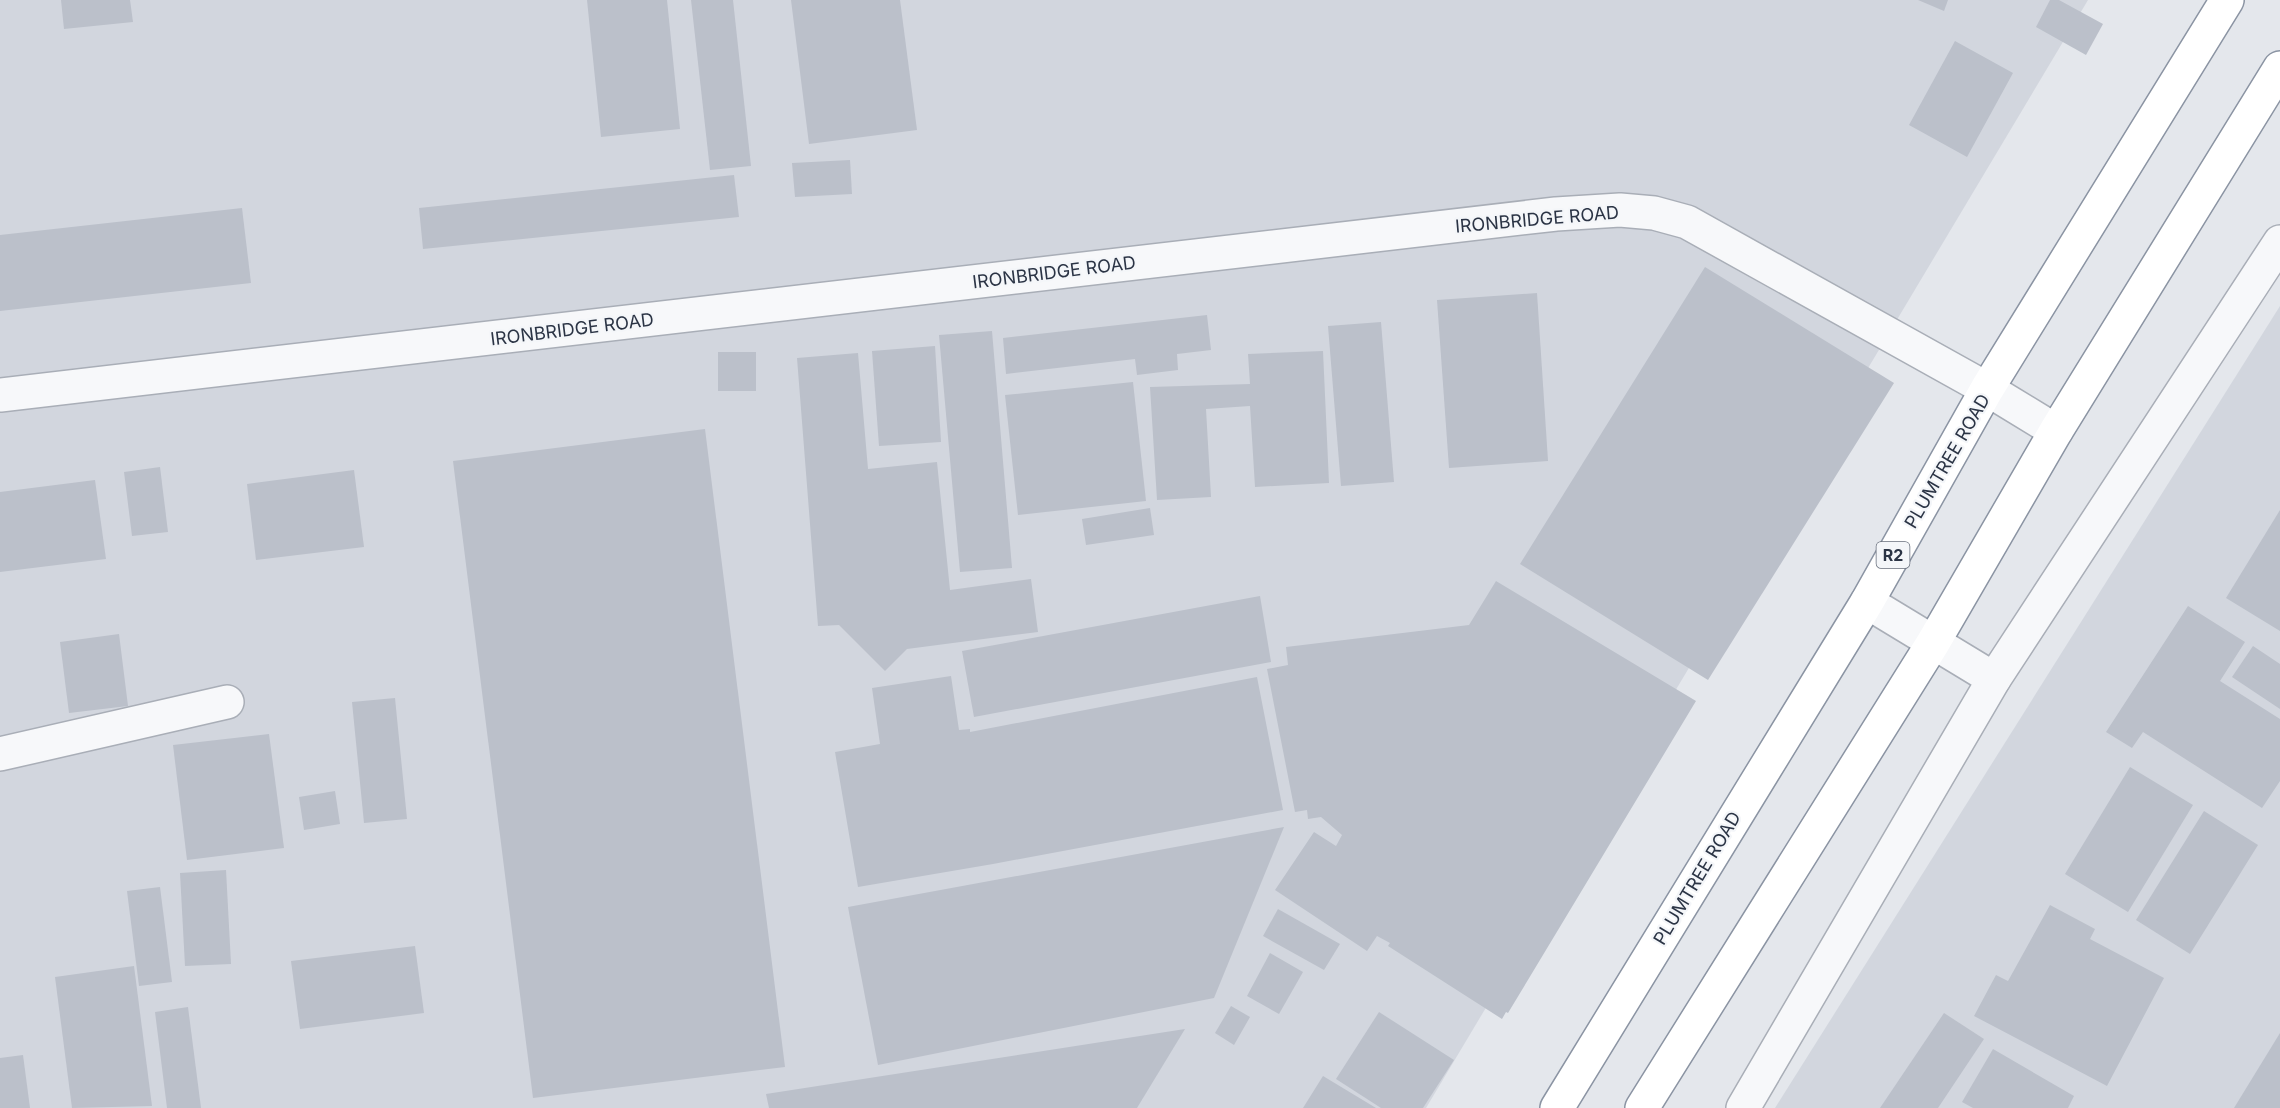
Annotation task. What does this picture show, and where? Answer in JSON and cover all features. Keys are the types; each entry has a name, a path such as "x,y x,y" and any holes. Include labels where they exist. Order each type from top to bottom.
{"highway":[{"name":"PLUMTREE ROAD","path":"1557,1108 1867,602 1987,389 2227,0"},
{"path":"1642,1108 1933,643 2056,431 2280,68"}],"street":[{"name":"IRONBRIDGE ROAD","path":"0,395 1521,218 1620,210 1654,213 1687,222 1987,389 2056,431"},
{"path":"1743,1108 1994,680 2280,242"},
{"path":"1867,602 1994,680"},
{"path":"0,754 227,702"}],"shaded area":[{"path":"0,0 2088,0 1426,1108 0,1108"},
{"path":"2280,306 2280,1065 2254,1108 1775,1108"}],"building":[{"path":"61,0 130,0 133,22 64,29"},
{"path":"587,0 667,0 680,129 601,137"},
{"path":"691,0 733,0 751,166 710,170"},
{"path":"791,0 900,0 917,130 809,144"},
{"path":"1918,0 1948,0 1944,11"},
{"path":"2050,0 2059,0 2103,24 2086,55 2036,27"},
{"path":"1955,41 2013,73 1967,157 1909,125"},
{"path":"850,160 852,194 795,197 792,163"},
{"path":"734,175 739,217 423,249 419,208"},
{"path":"242,208 251,283 0,311 0,235"},
{"path":"1705,267 1894,383 1708,680 1520,564"},
{"path":"1537,293 1548,461 1449,468 1437,300"},
{"path":"1207,315 1211,350 1177,354 1178,370 1137,375 1135,359 1006,374 1003,338"},
{"path":"1381,322 1394,482 1341,486 1328,326"},
{"path":"992,331 1012,568 960,572 939,335"},
{"path":"935,346 941,442 879,446 872,351"},
{"path":"1323,351 1329,483 1255,487 1250,406 1206,409 1211,497 1157,500 1150,387 1250,384 1248,354"},
{"path":"718,352 756,352 756,391 718,391"},
{"path":"858,353 868,469 937,462 950,590 1031,579 1038,632 907,649 885,671 839,625 818,626 797,358"},
{"path":"1133,382 1146,501 1018,515 1005,395"},
{"path":"705,429 785,1067 533,1098 453,461"},
{"path":"160,467 168,532 132,536 124,472"},
{"path":"354,470 364,547 256,560 247,484"},
{"path":"95,480 106,559 0,572 0,492"},
{"path":"1150,508 1154,535 1086,545 1082,519"},
{"path":"2280,510 2280,631 2226,598"},
{"path":"1496,581 1696,701 1508,1013 1506,1012 1502,1019 1388,946 1390,943 1377,936 1367,951 1275,890 1314,832 1336,846 1342,835 1321,817 1308,819 1307,810 1295,812 1267,669 1288,665 1286,647 1469,625"},
{"path":"1260,596 1271,662 974,717 962,651"},
{"path":"2188,606 2245,642 2220,681 2280,719 2280,781 2262,808 2143,732 2132,748 2106,732"},
{"path":"119,634 128,706 69,713 60,642"},
{"path":"2253,646 2280,664 2280,709 2232,677"},
{"path":"951,676 959,730 970,729 970,732 1257,677 1283,810 858,887 835,752 880,744 872,688"},
{"path":"395,698 407,819 364,823 352,702"},
{"path":"269,734 284,848 187,860 173,745"},
{"path":"2130,767 2193,805 2128,912 2065,874"},
{"path":"335,791 340,824 304,830 299,797"},
{"path":"2204,811 2258,845 2190,954 2136,920"},
{"path":"1284,827 1214,998 878,1065 848,907"},
{"path":"226,870 231,964 185,966 180,873"},
{"path":"160,887 172,982 139,986 127,891"},
{"path":"2050,905 2095,929 2090,939 2164,978 2107,1086 1974,1016 1996,975 2008,981"},
{"path":"1278,909 1340,944 1324,970 1263,936"},
{"path":"415,946 424,1013 300,1029 291,961"},
{"path":"1270,953 1303,972 1279,1014 1247,996"},
{"path":"134,966 152,1106 72,1108 55,977"},
{"path":"1231,1006 1250,1017 1234,1045 1215,1033"},
{"path":"188,1007 201,1108 167,1108 155,1012"},
{"path":"1379,1012 1454,1060 1423,1108 1381,1108 1336,1079"},
{"path":"1944,1013 1984,1039 1938,1108 1880,1108"},
{"path":"1185,1029 1137,1108 769,1108 766,1094"},
{"path":"2280,1033 2280,1108 2234,1108"},
{"path":"1993,1049 2074,1096 2068,1108 1973,1108 1962,1102"},
{"path":"23,1055 30,1108 0,1108 0,1058"},
{"path":"1323,1076 1376,1108 1303,1108"}]}
